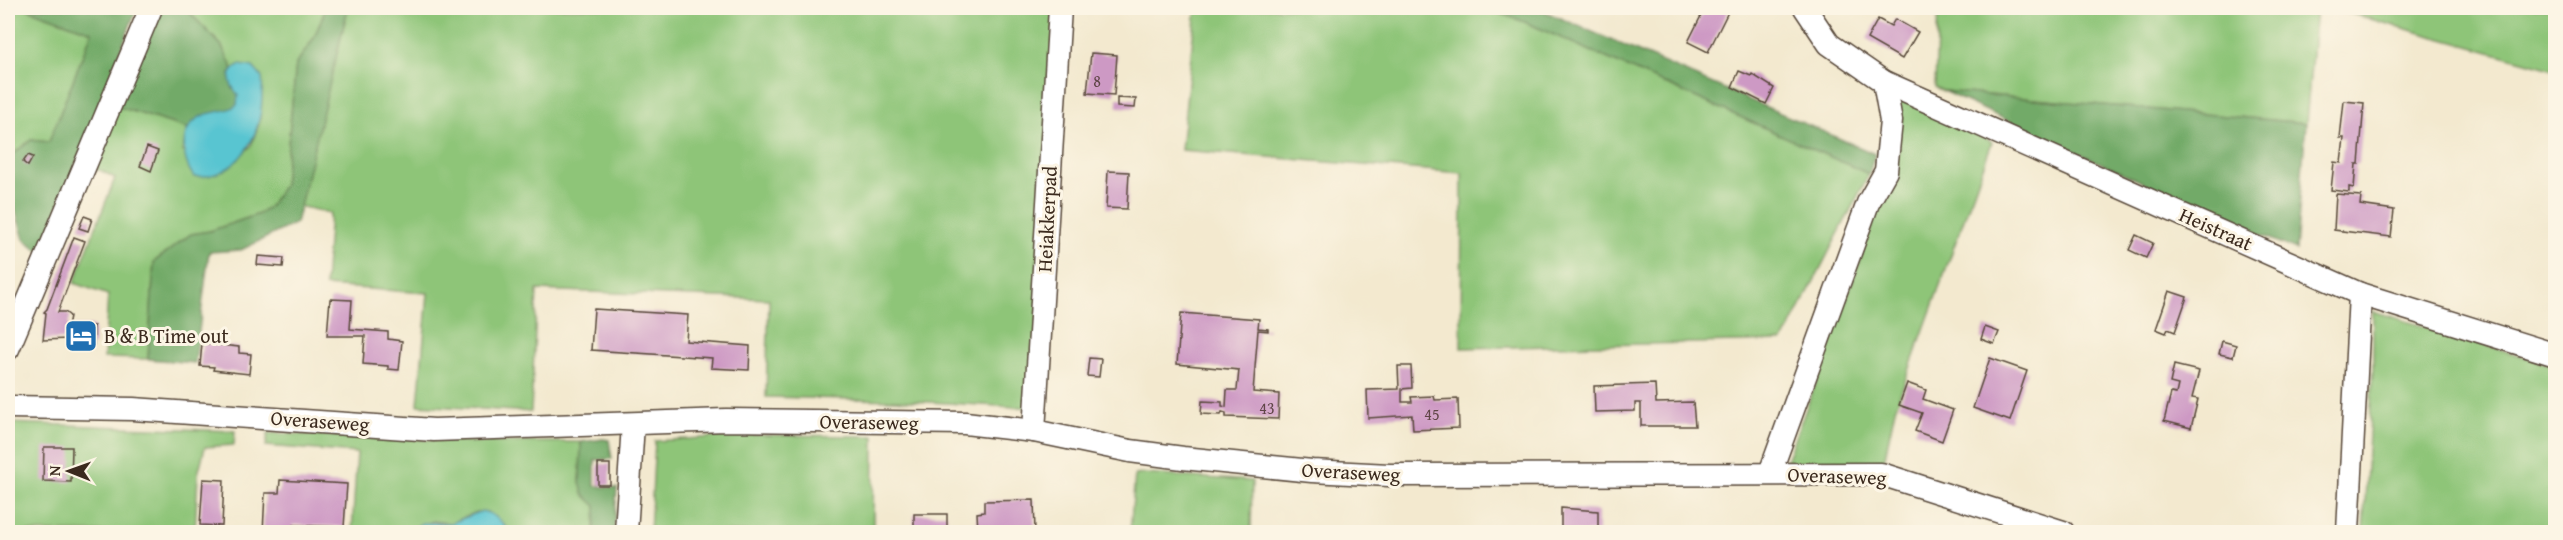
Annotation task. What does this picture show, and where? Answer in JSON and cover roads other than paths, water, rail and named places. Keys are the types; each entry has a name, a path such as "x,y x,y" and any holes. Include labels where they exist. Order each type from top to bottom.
{"street":[{"path":"8,349 151,8"},
{"name":"Heiakkerpad","path":"1034,430 1060,8"},
{"name":"Heistraat","path":"1805,8 1829,44 1884,82 2360,294 2556,354"},
{"path":"1770,474 1868,203 1886,171 1891,121 1884,82"},
{"path":"2348,532 2360,294"},
{"name":"Overaseweg","path":"8,407 133,409 434,430 726,420 965,423 1034,430 1140,452 1312,471 1509,476 1881,474 2063,532"},
{"path":"626,532 633,423"}],"water":[{"path":"240,65 253,67 262,78 261,112 252,140 235,163 223,171 194,177 184,153 185,135 194,121 202,116 237,105 238,95 232,87 230,75"},
{"path":"482,511 498,518 508,532 407,532 422,523 451,523"}],"place":[{"name":"B & B Time out","path":"81,336"}]}
